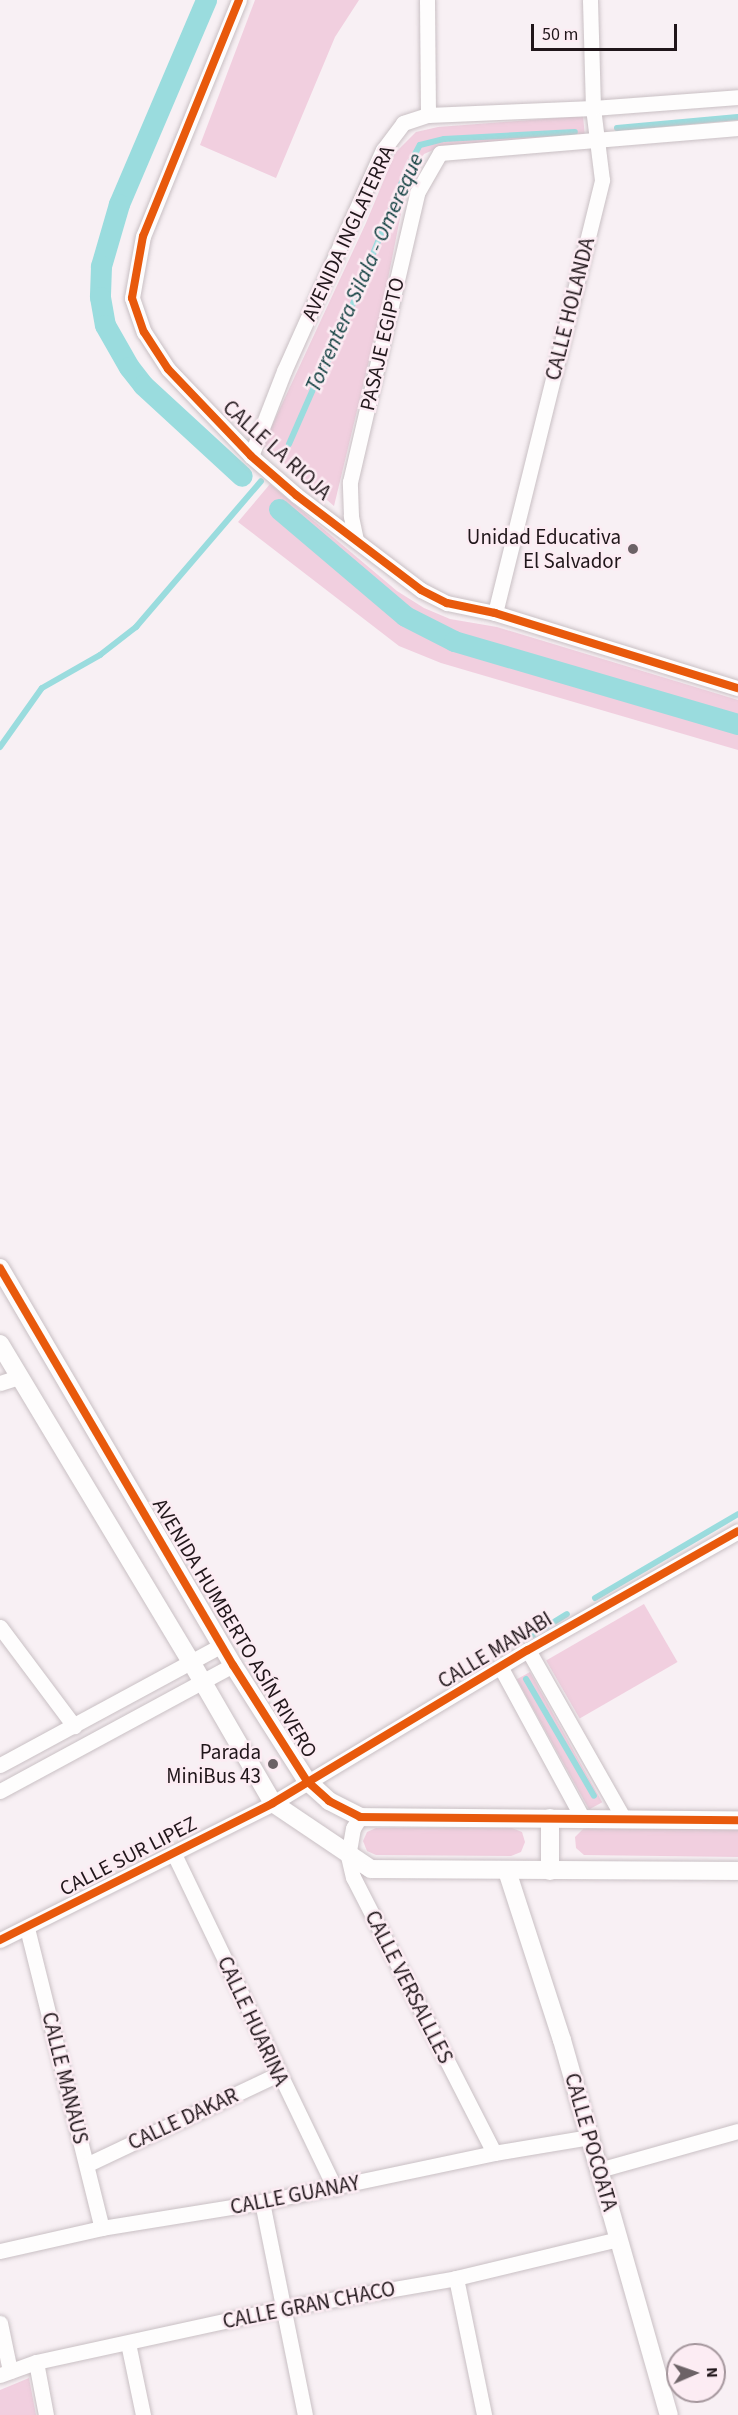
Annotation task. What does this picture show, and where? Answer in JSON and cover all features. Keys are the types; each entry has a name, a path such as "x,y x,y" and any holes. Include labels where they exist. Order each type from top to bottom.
{"street":[{"name":"CALLE LA RIOJA","path":"238,0 143,236 132,298 144,332 168,369 251,456 421,590 447,603 495,613 738,688"},
{"path":"427,0 428,115"},
{"name":"CALLE HOLANDA","path":"495,613 602,180 593,108 590,0"},
{"name":"AVENIDA INGLATERRA","path":"251,456 284,371 383,150 403,123 428,115 593,108 738,97"},
{"path":"598,139 738,128"},
{"name":"PASAJE EGIPTO","path":"356,540 351,516 350,482 417,193 440,153 598,139"},
{"name":"AVENIDA HUMBERTO ASÍN RIVERO","path":"0,1268 233,1665 307,1780 329,1801 360,1817 738,1820"},
{"path":"0,1344 273,1803 370,1869 738,1871"},
{"path":"0,1383 18,1377"},
{"name":"CALLE MANABI","path":"273,1803 307,1780 501,1668 528,1650 738,1531"},
{"path":"0,1627 74,1726"},
{"path":"0,1765 190,1660 222,1645"},
{"path":"528,1650 624,1819"},
{"path":"0,1791 233,1665"},
{"path":"501,1668 583,1818"},
{"name":"CALLE SUR LIPEZ","path":"0,1940 273,1803"},
{"name":"CALLE VERSALLLES","path":"360,1817 353,1828 348,1856 353,1877 494,2153"},
{"path":"550,1818 550,1871"},
{"name":"CALLE HUARINA","path":"174,1854 278,2074 335,2188"},
{"name":"CALLE POCOATA","path":"507,1871 562,2040 669,2415"},
{"name":"CALLE MANAUS","path":"27,1928 88,2164 102,2228"},
{"name":"CALLE DAKAR","path":"88,2164 278,2074"},
{"path":"599,2170 738,2131"},
{"name":"CALLE GUANAY","path":"0,2251 102,2228 262,2202 494,2153 590,2137"},
{"path":"262,2202 305,2415"},
{"name":"CALLE GRAN CHACO","path":"5,2373 36,2362 283,2308 456,2278 618,2239"},
{"path":"456,2278 484,2415"},
{"path":"0,2323 5,2373"},
{"path":"128,2343 143,2415"},
{"path":"36,2362 46,2415"}],"shaded area":[{"path":"255,0 359,0 335,37 276,178 200,145"},
{"path":"583,116 585,137 440,147 424,154 408,178 384,299 334,506 263,445 366,223 395,153 416,132 438,127"},
{"path":"270,484 397,591 424,608 450,619 497,627 738,700 738,750 441,663 399,646 238,522"},
{"path":"644,1604 678,1662 580,1719 546,1660"},
{"path":"530,1672 602,1802 589,1810 517,1679"},
{"path":"376,1828 512,1828 522,1832 525,1842 521,1852 511,1856 376,1855 367,1851 363,1841 367,1832"},
{"path":"583,1829 738,1829 738,1857 584,1855 576,1848 575,1837"},
{"path":"29,2378 36,2415 0,2415 0,2390"}],"waterway":[{"path":"206,0 119,204 101,266 100,297 105,325 129,367 143,385 242,476"},
{"name":"Torrentera Silala - Omereque","path":"617,128 738,117"},
{"name":"Torrentera Silala - Omereque","path":"289,444 314,387 336,346 407,169 420,145 444,139 575,132"},
{"name":"Torrentera Silala - Omereque","path":"0,747 42,688 100,655 136,627 261,481"},
{"path":"279,509 405,616 454,641 738,724"},
{"path":"595,1598 738,1514"},
{"path":"531,1636 567,1614"},
{"path":"526,1679 594,1796"}],"cycle path":[{"path":"239,0 143,236 132,298 144,332 168,369 251,456 296,495 421,590 447,603 495,613 738,688"},
{"path":"0,1268 233,1665 307,1781 329,1801 360,1817 738,1820"},
{"path":"0,1940 273,1803 528,1650 738,1531"}],"place":[{"name":"Unidad Educativa El Salvador","path":"633,549"},
{"name":"Parada MiniBus 43","path":"273,1764"}]}
